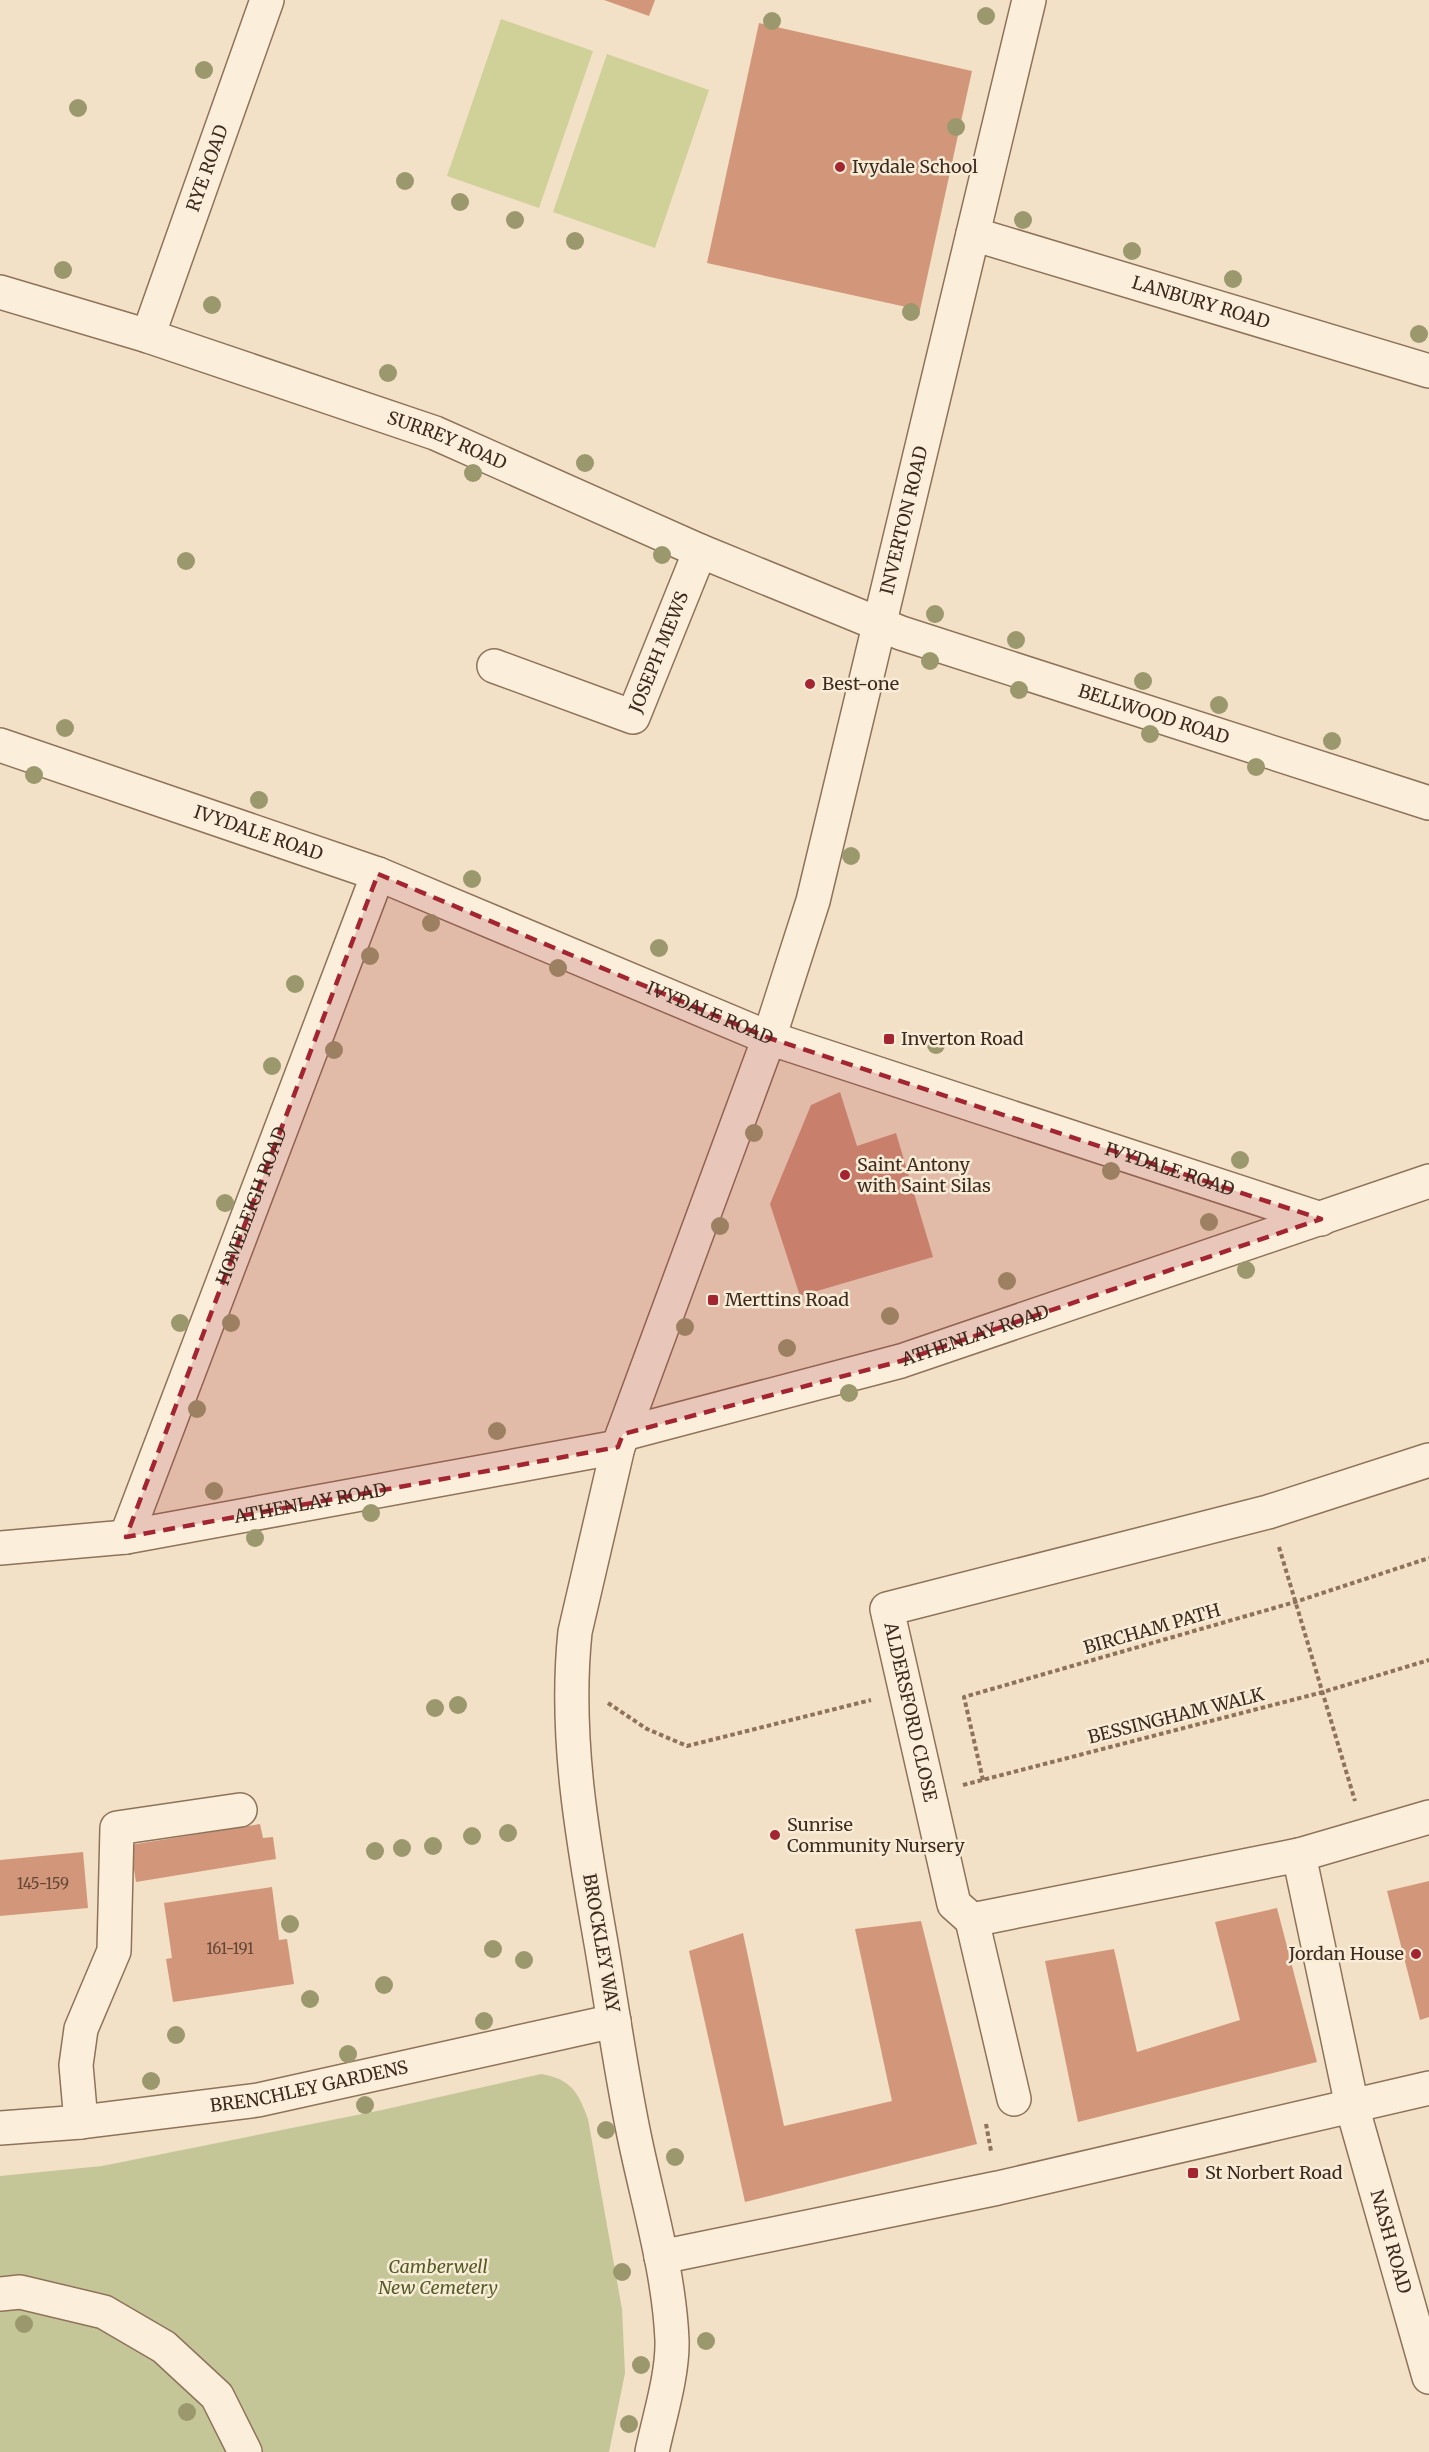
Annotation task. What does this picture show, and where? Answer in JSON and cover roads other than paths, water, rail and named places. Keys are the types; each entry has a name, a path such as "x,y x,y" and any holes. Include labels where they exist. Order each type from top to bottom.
{"street":[{"name":"INVERTON ROAD","path":"769,1038 813,901 1029,0"},
{"name":"RYE ROAD","path":"148,336 265,1"},
{"name":"LANBURY ROAD","path":"973,234 1429,371"},
{"name":"SURREY ROAD","path":"0,292 148,336 435,433 700,551 879,624"},
{"name":"JOSEPH MEWS","path":"494,666 633,717 700,551"},
{"name":"BELLWOOD ROAD","path":"879,624 1429,803"},
{"name":"IVYDALE ROAD","path":"3,754 378,874 769,1038 1321,1219"},
{"name":"HOMELEIGH ROAD","path":"126,1537 378,874"},
{"path":"621,1441 769,1038"},
{"path":"1321,1219 1429,1181"},
{"name":"ATHENLAY ROAD","path":"0,1548 126,1537 621,1441 902,1360 1321,1219"},
{"name":"BROCKLEY WAY","path":"621,1441 575,1632 572,1656 573,1746 583,1841 634,2135 661,2257 672,2341 669,2369 652,2452"},
{"name":"ALDERSFORD CLOSE","path":"972,1920 954,1904 887,1609 1268,1512 1429,1460"},
{"path":"81,2122 76,2065 81,2029 114,1951 117,1828 240,1810"},
{"path":"1014,2099 972,1920 1299,1855 1429,1816"},
{"path":"1299,1855 1352,2106"},
{"name":"BRENCHLEY GARDENS","path":"0,2128 81,2122 258,2100 614,2021"},
{"path":"661,2257 998,2188 1429,2088"},
{"name":"NASH ROAD","path":"1352,2106 1429,2376"},
{"path":"0,2294 20,2292 104,2312 164,2347 217,2396 245,2452"}],"place":[{"name":"Ivydale School","path":"840,167"},
{"name":"Best-one","path":"810,684"},
{"name":"Inverton Road","path":"889,1039"},
{"name":"Saint Antony with Saint Silas","path":"845,1175"},
{"name":"Merttins Road","path":"713,1300"},
{"name":"Sunrise Community Nursery","path":"775,1835"},
{"name":"Jordan House","path":"1416,1954"},
{"name":"St Norbert Road","path":"1193,2173"}],"park label":[{"name":"Camberwell New Cemetery","path":"438,2277"}]}
